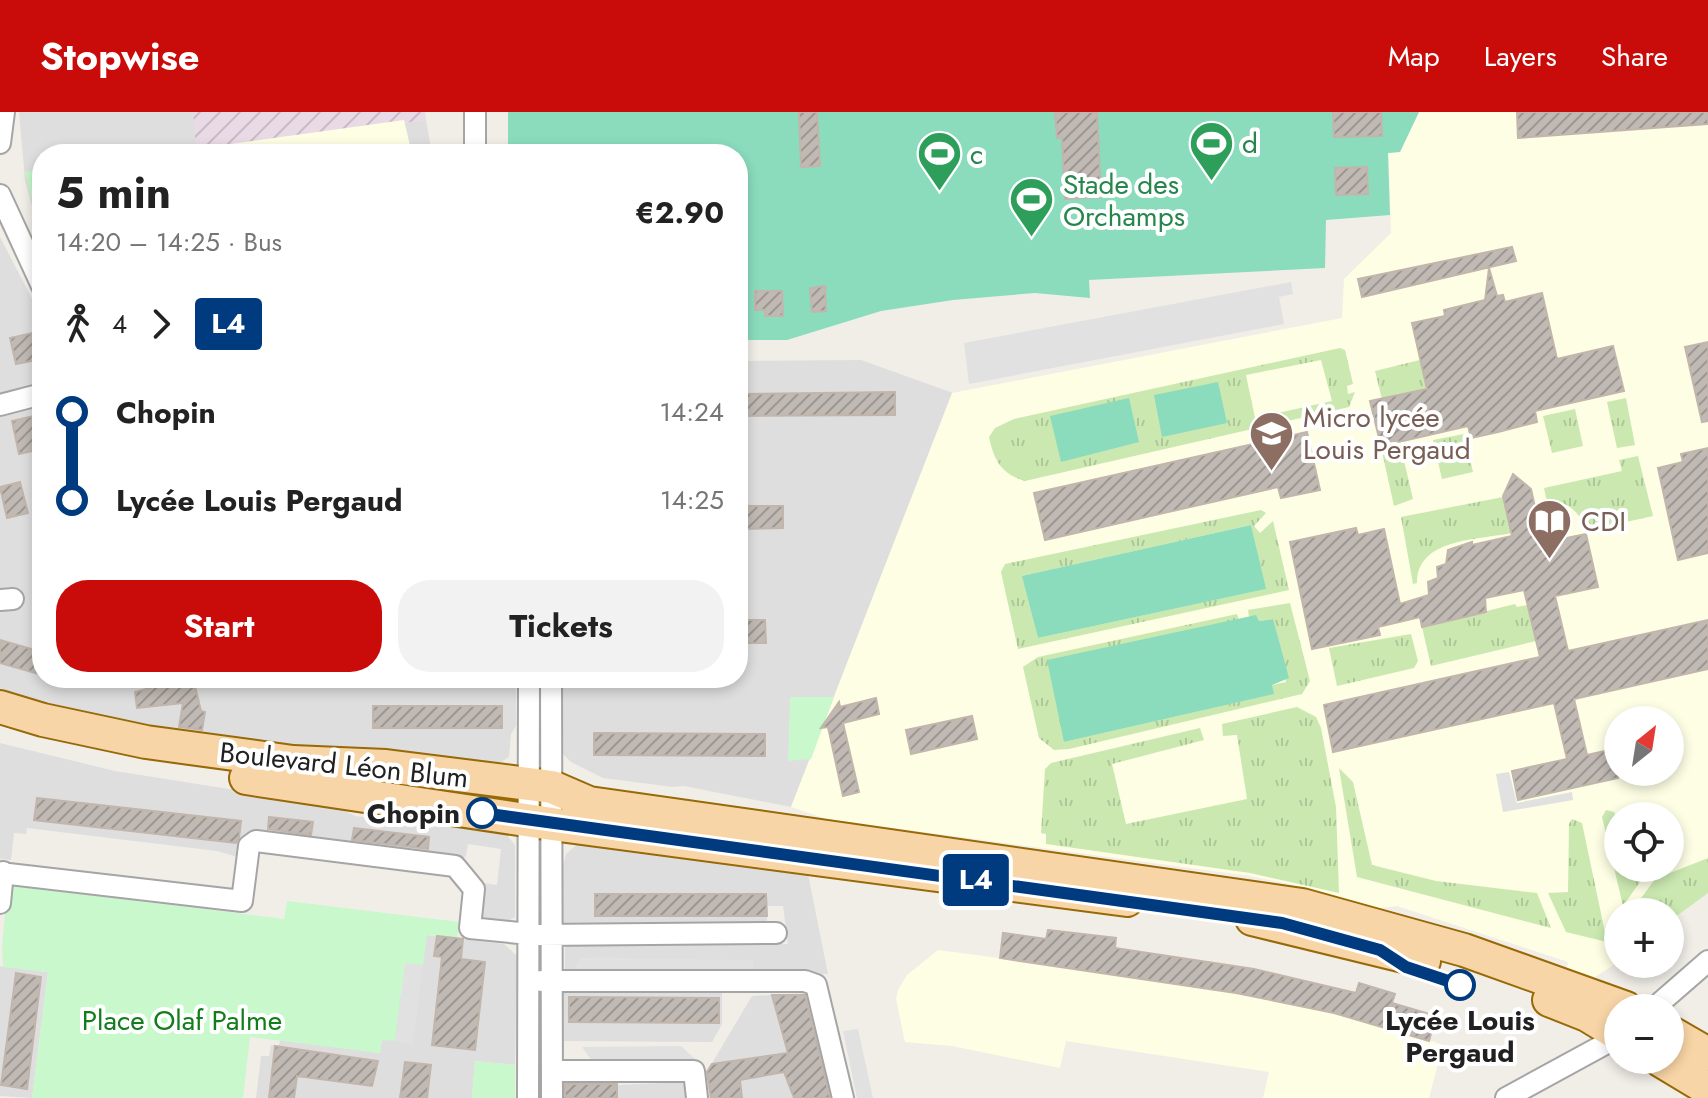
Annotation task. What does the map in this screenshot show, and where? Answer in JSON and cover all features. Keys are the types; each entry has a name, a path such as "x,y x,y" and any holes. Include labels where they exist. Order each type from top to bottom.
{"main road":[{"name":"Boulevard Léon Blum","path":"0,707 43,720 131,739 232,755 386,766 542,786 589,803 1302,905 1464,950 1604,1000"},
{"name":"Boulevard Léon Blum","path":"0,728 140,762 542,822 1282,923 1487,979 1570,1007 1604,1028"},
{"path":"1684,1040 1708,1054"},
{"path":"1684,1057 1708,1070"},
{"path":"1683,1074 1708,1089"}],"street":[{"path":"0,143 4,112"},
{"path":"475,112 475,144"},
{"path":"0,195 32,264"},
{"path":"0,405 32,397"},
{"path":"531,688 541,741 542,822 551,934 552,1098"},
{"path":"541,741 549,688"},
{"path":"528,1098 528,934 542,822"},
{"path":"0,903 2,872 242,901 249,846 256,841 455,866 474,889 470,928 528,934 776,933"},
{"path":"1670,994 1708,961"},
{"path":"528,981 805,981 816,985 843,1098"},
{"path":"1506,1098 1604,1044"},
{"path":"552,1071 694,1071 697,1098"}],"shaded area":[{"path":"19,112 193,112 196,144 32,144 32,206 25,180"},
{"path":"193,112 425,112 426,120 242,144 196,144"},
{"name":"Lycée Louis Pergaud","path":"1419,112 1708,112 1708,892 1684,910 1684,898 1604,898 1604,971 1595,977 1567,968 1568,962 1397,906 1375,909 1314,889 1250,876 827,819 791,807 952,393 1342,318 1344,279 1391,233 1388,153 1400,152"},
{"path":"404,120 410,144 231,144"},
{"path":"426,120 430,144 243,144"},
{"path":"0,237 32,299 32,388 0,396"},
{"path":"1291,282 1293,294 1279,297 1284,324 969,384 964,343"},
{"path":"861,360 953,393 791,807 684,786 603,778 571,762 561,752 563,688 748,688 748,361"},
{"path":"32,405 32,688 515,688 516,726 511,734 509,757 496,765 254,744 239,737 210,736 96,718 0,692 0,412"},
{"path":"0,743 115,771 330,805 356,816 409,823 443,821 504,832 515,845 515,917 508,921 477,917 477,882 497,885 501,849 468,844 466,856 460,861 435,858 430,852 257,832 238,857 217,851 27,828 26,834 14,833 11,860 0,859"},
{"path":"1509,772 1517,803 1572,792 1573,800 1503,812 1496,774"},
{"path":"580,842 807,869 828,974 753,974 753,961 581,958 575,971 565,969 565,940 751,939 752,945 788,944 783,906 767,906 767,923 563,923 563,866 566,854"},
{"path":"1048,930 1116,938 1116,948 1254,969 1356,993 1359,983 1395,994 1393,1003 1436,1016 1429,1040 1443,1045 1429,1098 1263,1098 1269,1072 1066,1041 1060,1068 952,1046 905,1042 896,999 898,990 907,975 938,950 999,958 1003,933 1046,939"},
{"path":"427,935 504,944 517,956 515,1065 475,1061 472,1098 256,1098 261,1056 269,1056 271,1045 279,1045 280,1040 380,1053 382,1039"},
{"path":"580,958 753,960 753,974 575,971"},
{"path":"405,963 423,965 413,1044 395,1041"},
{"path":"0,966 48,972 32,1098 0,1096"},
{"path":"722,992 722,1024 712,1042 564,1041 563,993"},
{"path":"811,995 834,1098 704,1098 702,1080 752,996"},
{"path":"858,1029 873,1098 857,1098 843,1031"},
{"path":"681,1046 695,1059 592,1061 582,1047"},
{"path":"618,1078 618,1085 686,1082 687,1098 564,1098 564,1083"}],"green space":[{"name":"Stade des Orchamps","path":"508,112 1419,112 1400,152 1388,153 1390,215 1326,220 1325,268 1089,280 1090,298 1035,293 953,300 881,311 787,340 748,340 748,144 508,144"},
{"path":"32,171 32,201 25,172"},
{"path":"1340,348 1345,350 1353,384 1347,386 1348,394 1355,392 1349,407 1025,481 1004,470 993,453 989,437 995,428 1014,419","holes":["1321,360 1332,401 1255,418 1246,375"]},
{"path":"1420,360 1427,389 1382,399 1375,371"},
{"path":"1218,382 1227,423 1162,437 1154,395"},
{"path":"1129,398 1139,442 1061,462 1050,416"},
{"path":"1626,398 1635,445 1617,448 1607,402"},
{"path":"1575,409 1583,446 1552,453 1543,416"},
{"path":"1464,434 1473,472 1442,479 1433,440"},
{"path":"1401,448 1413,499 1394,506 1382,452"},
{"path":"1638,456 1653,516 1585,531 1577,513 1567,505 1547,502 1544,488 1622,471 1619,460"},
{"path":"1503,497 1512,533 1467,540 1438,549 1427,557 1420,568 1417,583 1413,584 1401,517"},
{"path":"1261,510 1266,513 1254,526 1260,533 1273,521 1289,590 1018,649 1001,572 1005,564","holes":["1251,525 1265,589 1038,638 1023,576"]},
{"path":"1251,525 1266,589 1038,638 1022,576"},
{"path":"1290,603 1310,681 1302,694 1069,749 1054,750 1039,738 1023,667 1038,657 1237,614 1239,620 1064,742 1273,694 1272,685 1286,682 1273,619 1259,621 1256,616 1249,617 1248,610"},
{"path":"1515,604 1517,607 1528,605 1536,641 1431,666 1422,627"},
{"path":"1256,615 1259,621 1273,619 1289,678 1272,685 1274,694 1064,742 1047,660"},
{"path":"1411,634 1418,661 1414,668 1337,686 1329,648"},
{"path":"790,697 834,697 811,759 788,761"},
{"path":"1297,707 1316,717 1321,728 1336,807 1339,893 1250,873 1046,844 1046,834 1041,833 1045,769 1051,763 1200,728 1204,740 1112,764 1126,824 1247,799 1237,735 1223,736 1222,724"},
{"path":"1339,768 1353,782 1372,865 1436,881 1537,893 1551,928 1357,877"},
{"path":"1572,819 1582,823 1604,928 1604,941 1566,932 1548,893 1568,892 1569,824"},
{"path":"1708,858 1708,893 1684,911 1684,898 1641,898 1653,882 1684,882 1684,868"},
{"name":"Place Olaf Palme","path":"20,881 40,883 49,890 284,919 287,901 459,922 457,938 427,935 423,965 405,963 395,1041 382,1040 380,1053 250,1037 243,1098 32,1098 48,972 3,967 8,887"},
{"path":"1617,882 1640,882 1629,898 1621,898"},
{"path":"475,1061 515,1065 515,1098 472,1098"}],"building":[{"path":"799,112 817,112 820,166 801,167"},
{"path":"1055,112 1097,112 1101,197 1065,199 1062,137 1057,138"},
{"path":"1333,112 1381,112 1382,136 1334,137"},
{"path":"1517,112 1708,112 1708,124 1518,138"},
{"path":"1367,167 1368,194 1336,195 1335,168"},
{"path":"1512,247 1516,261 1362,297 1358,279"},
{"path":"1489,268 1497,296 1503,295 1505,302 1542,293 1557,359 1613,346 1624,391 1535,411 1537,422 1498,432 1471,438 1468,426 1381,446 1370,401 1427,389 1412,323 1445,316 1444,310 1485,300"},
{"path":"825,286 826,311 812,312 810,288"},
{"path":"755,291 782,291 783,316 765,316 765,310 755,310"},
{"path":"32,333 32,361 16,364 10,338"},
{"path":"1708,342 1708,421 1702,422 1685,347"},
{"path":"895,392 895,415 748,416 748,394"},
{"path":"32,416 32,451 19,454 12,421"},
{"path":"1307,432 1320,490 1281,498 1278,487 1045,540 1034,493"},
{"path":"1708,448 1708,553 1678,560 1658,468 1683,462 1681,454"},
{"path":"1513,474 1531,489 1543,543 1586,534 1598,587 1555,596 1568,651 1708,620 1708,669 1574,699 1587,755 1604,751 1604,781 1518,800 1512,771 1567,759 1554,703 1333,752 1324,705 1540,657 1524,590 1485,598 1486,612 1422,627 1420,617 1378,627 1380,635 1312,649 1290,542 1356,528 1358,535 1384,529 1400,604 1429,595 1428,582 1438,578 1437,567 1446,564 1448,550 1472,542 1472,545 1512,536 1503,496"},
{"path":"20,482 28,513 7,518 0,487"},
{"path":"748,506 783,506 783,528 748,529"},
{"path":"748,620 765,620 766,643 748,643"},
{"path":"0,640 32,649 32,672 0,663"},
{"path":"150,688 195,688 201,711 205,712 202,730 179,727 183,703 137,708 135,692"},
{"path":"876,698 879,714 843,723 859,792 843,796 828,727 821,728 839,702 840,707"},
{"path":"373,706 502,706 502,728 373,728"},
{"path":"972,716 977,739 911,754 906,730"},
{"path":"594,733 765,734 765,756 594,755"},
{"path":"37,798 241,821 239,838 236,843 34,820"},
{"path":"269,817 313,822 311,835 268,829"},
{"path":"354,828 429,837 428,849 352,840"},
{"path":"595,894 766,894 767,916 595,916"},
{"path":"1048,930 1116,938 1115,948 1254,969 1356,993 1359,983 1395,994 1392,1003 1436,1016 1429,1041 1334,1013 1236,993 1000,958 1003,933 1046,939"},
{"path":"437,936 463,939 461,959 485,962 475,1050 432,1045 442,957 434,956"},
{"path":"16,973 41,977 27,1089 1,1085"},
{"path":"772,995 805,995 830,1098 794,1098 784,1072 740,1080 742,1098 711,1098 707,1072 712,1064 788,1053"},
{"path":"569,997 719,998 719,1023 569,1022"},
{"path":"275,1046 378,1061 372,1086 297,1076 294,1098 269,1098"},
{"path":"405,1062 431,1065 427,1098 400,1098"},
{"path":"565,1084 617,1084 617,1098 565,1098"}],"bus line":[{"name":"L4","path":"482,813 1282,923 1380,950 1406,967 1460,985"}],"place":[{"name":"d","path":"1211,182"},
{"name":"c","path":"939,193"},
{"name":"Stade des Orchamps","path":"1032,239"},
{"name":"Micro lycée Louis Pergaud","path":"1272,472"},
{"name":"CDI","path":"1550,560"},
{"name":"Chopin","path":"482,813"},
{"name":"Lycée Louis Pergaud","path":"1460,985"}]}
